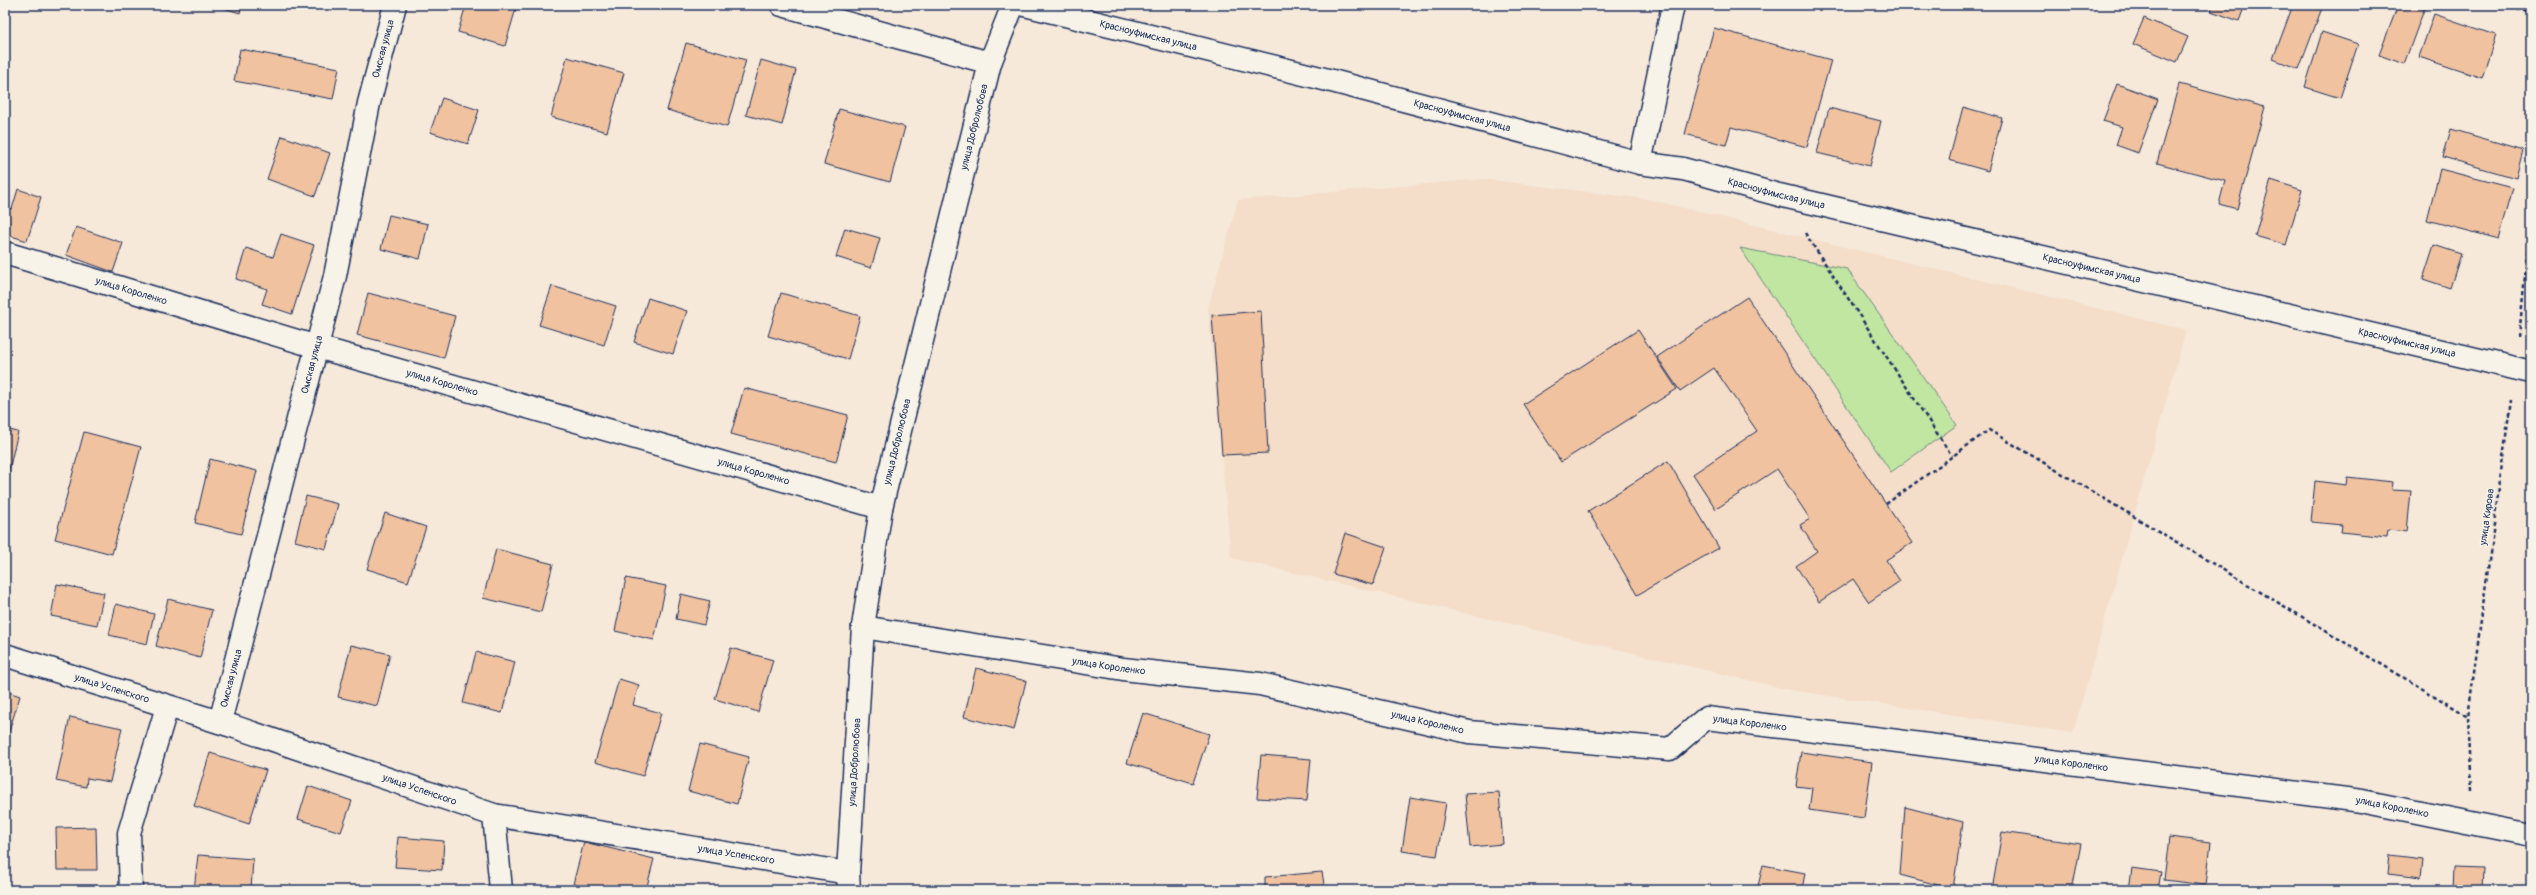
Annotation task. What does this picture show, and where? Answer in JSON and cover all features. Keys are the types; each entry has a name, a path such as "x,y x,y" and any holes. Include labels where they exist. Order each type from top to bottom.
{"street":[{"name":"Омская улица","path":"220,722 335,276 369,103 395,5"},
{"path":"782,5 990,63"},
{"name":"улица Добролюбова","path":"849,881 863,627 881,508 990,63 1013,5"},
{"name":"Красноуфимская улица","path":"1024,5 1332,81 1640,163 1682,169 1779,195 2523,369"},
{"path":"1640,163 1672,5"},
{"name":"улица Короленко","path":"5,253 317,347 881,508"},
{"name":"улица Короленко","path":"863,627 1123,669 1260,684 1469,732 1670,749 1706,718 1882,739 2362,801 2531,835"},
{"name":"улица Успенского","path":"5,655 167,707 220,722 494,815 849,881"},
{"path":"131,890 130,833 167,707"},
{"path":"494,815 501,890"}],"path":[{"path":"2503,5 2531,13"},
{"path":"1779,195 1952,456"},
{"name":"улица Кирова","path":"2473,823 2468,716 2523,369 2531,214"},
{"path":"1886,504 1989,430 2468,716"}],"shaded area":[{"path":"1483,179 1647,199 2186,330 2073,733 1790,690 1231,558 1208,308 1238,200"}],"green space":[{"path":"1740,248 1847,269 1957,425 1891,472"}],"building":[{"path":"214,5 242,5 240,13"},
{"path":"466,5 517,5 505,46 458,32"},
{"path":"1762,5 1773,5 1772,8"},
{"path":"2213,5 2245,5 2239,21 2211,11"},
{"path":"2293,5 2315,5 2322,8 2299,69 2273,59"},
{"path":"2398,5 2425,7 2404,64 2379,55"},
{"path":"2434,14 2496,35 2482,78 2419,57"},
{"path":"2144,18 2188,37 2177,62 2133,44"},
{"path":"1714,28 1831,60 1807,147 1731,127 1726,145 1685,134"},
{"path":"2322,32 2358,44 2340,98 2305,87"},
{"path":"686,43 746,60 727,127 667,110"},
{"path":"240,49 339,68 333,99 234,81"},
{"path":"567,57 624,73 607,132 551,117"},
{"path":"761,60 796,70 782,125 746,115"},
{"path":"2117,84 2158,99 2138,153 2116,145 2122,127 2103,121"},
{"path":"2179,84 2265,107 2237,209 2219,204 2225,181 2157,163"},
{"path":"442,98 479,110 468,144 430,132"},
{"path":"1963,107 2002,118 1988,171 1949,160"},
{"path":"1829,108 1881,121 1870,166 1817,153"},
{"path":"839,109 905,127 890,182 824,164"},
{"path":"2451,129 2523,150 2516,178 2443,157"},
{"path":"282,136 330,153 315,196 267,179"},
{"path":"2440,169 2513,188 2499,239 2427,220"},
{"path":"2271,180 2302,190 2286,245 2255,236"},
{"path":"18,189 41,197 27,241 5,234 5,207 12,209"},
{"path":"389,215 428,224 420,259 381,249"},
{"path":"76,227 123,243 113,272 66,255"},
{"path":"845,228 880,238 871,268 836,257"},
{"path":"281,234 314,245 292,314 262,304 267,289 236,279 246,248 273,257"},
{"path":"2434,245 2461,254 2450,288 2423,279"},
{"path":"552,286 616,306 604,345 539,325"},
{"path":"368,293 455,316 444,358 357,335"},
{"path":"781,293 860,316 848,359 768,336"},
{"path":"1747,297 1912,543 1886,560 1900,581 1869,602 1853,579 1819,602 1796,566 1817,551 1800,525 1810,519 1777,469 1716,509 1693,474 1757,431 1714,368 1680,391 1657,357"},
{"path":"648,298 687,311 673,354 634,342"},
{"path":"1261,311 1268,453 1222,455 1212,315"},
{"path":"1638,330 1677,389 1561,462 1523,404"},
{"path":"744,388 848,415 836,462 731,434"},
{"path":"5,429 18,432 6,483 5,483"},
{"path":"84,432 141,447 112,554 55,539"},
{"path":"210,459 257,471 241,534 195,523"},
{"path":"1668,461 1719,548 1637,595 1588,511"},
{"path":"2347,477 2393,482 2392,490 2411,491 2407,532 2388,530 2387,537 2341,532 2342,525 2311,522 2315,481 2346,485"},
{"path":"306,496 338,504 326,549 295,541"},
{"path":"385,513 426,527 408,582 367,569"},
{"path":"1345,533 1386,547 1373,585 1333,574"},
{"path":"496,549 553,564 541,612 483,598"},
{"path":"626,578 666,586 654,640 615,631"},
{"path":"57,584 104,593 97,625 51,616"},
{"path":"681,594 710,601 704,625 676,619"},
{"path":"168,599 212,610 200,658 156,646"},
{"path":"116,604 154,614 147,644 109,635"},
{"path":"351,645 390,654 377,706 338,697"},
{"path":"731,648 773,660 758,712 715,699"},
{"path":"476,652 515,662 502,713 463,703"},
{"path":"976,668 1026,681 1014,730 964,717"},
{"path":"619,679 639,685 633,705 661,713 643,776 595,762"},
{"path":"5,691 20,696 5,744"},
{"path":"1143,713 1209,734 1193,783 1127,763"},
{"path":"70,717 122,728 110,782 87,778 86,787 56,781"},
{"path":"700,744 749,757 737,804 688,791"},
{"path":"1801,752 1872,762 1864,818 1809,810 1812,788 1796,786"},
{"path":"210,753 266,770 249,824 194,806"},
{"path":"1261,755 1311,759 1307,801 1257,798"},
{"path":"308,786 352,801 341,832 298,819"},
{"path":"1499,792 1503,844 1470,847 1465,794"},
{"path":"1410,797 1446,803 1437,856 1402,851"},
{"path":"1905,807 1963,822 1953,889 1900,875"},
{"path":"96,827 97,870 57,870 56,828"},
{"path":"2002,832 2081,844 2072,890 1992,890"},
{"path":"398,837 444,841 442,870 395,867"},
{"path":"2169,837 2211,842 2206,885 2164,880"},
{"path":"584,842 654,859 646,890 598,890 573,884"},
{"path":"198,855 253,859 251,890 194,890"},
{"path":"2390,855 2423,859 2421,878 2388,874"},
{"path":"1763,865 1805,873 1802,890 1781,890 1758,886"},
{"path":"2454,866 2483,867 2482,890 2453,890"},
{"path":"2132,868 2161,872 2158,890 2129,890"},
{"path":"1322,872 1325,890 1265,890 1265,877"}]}
